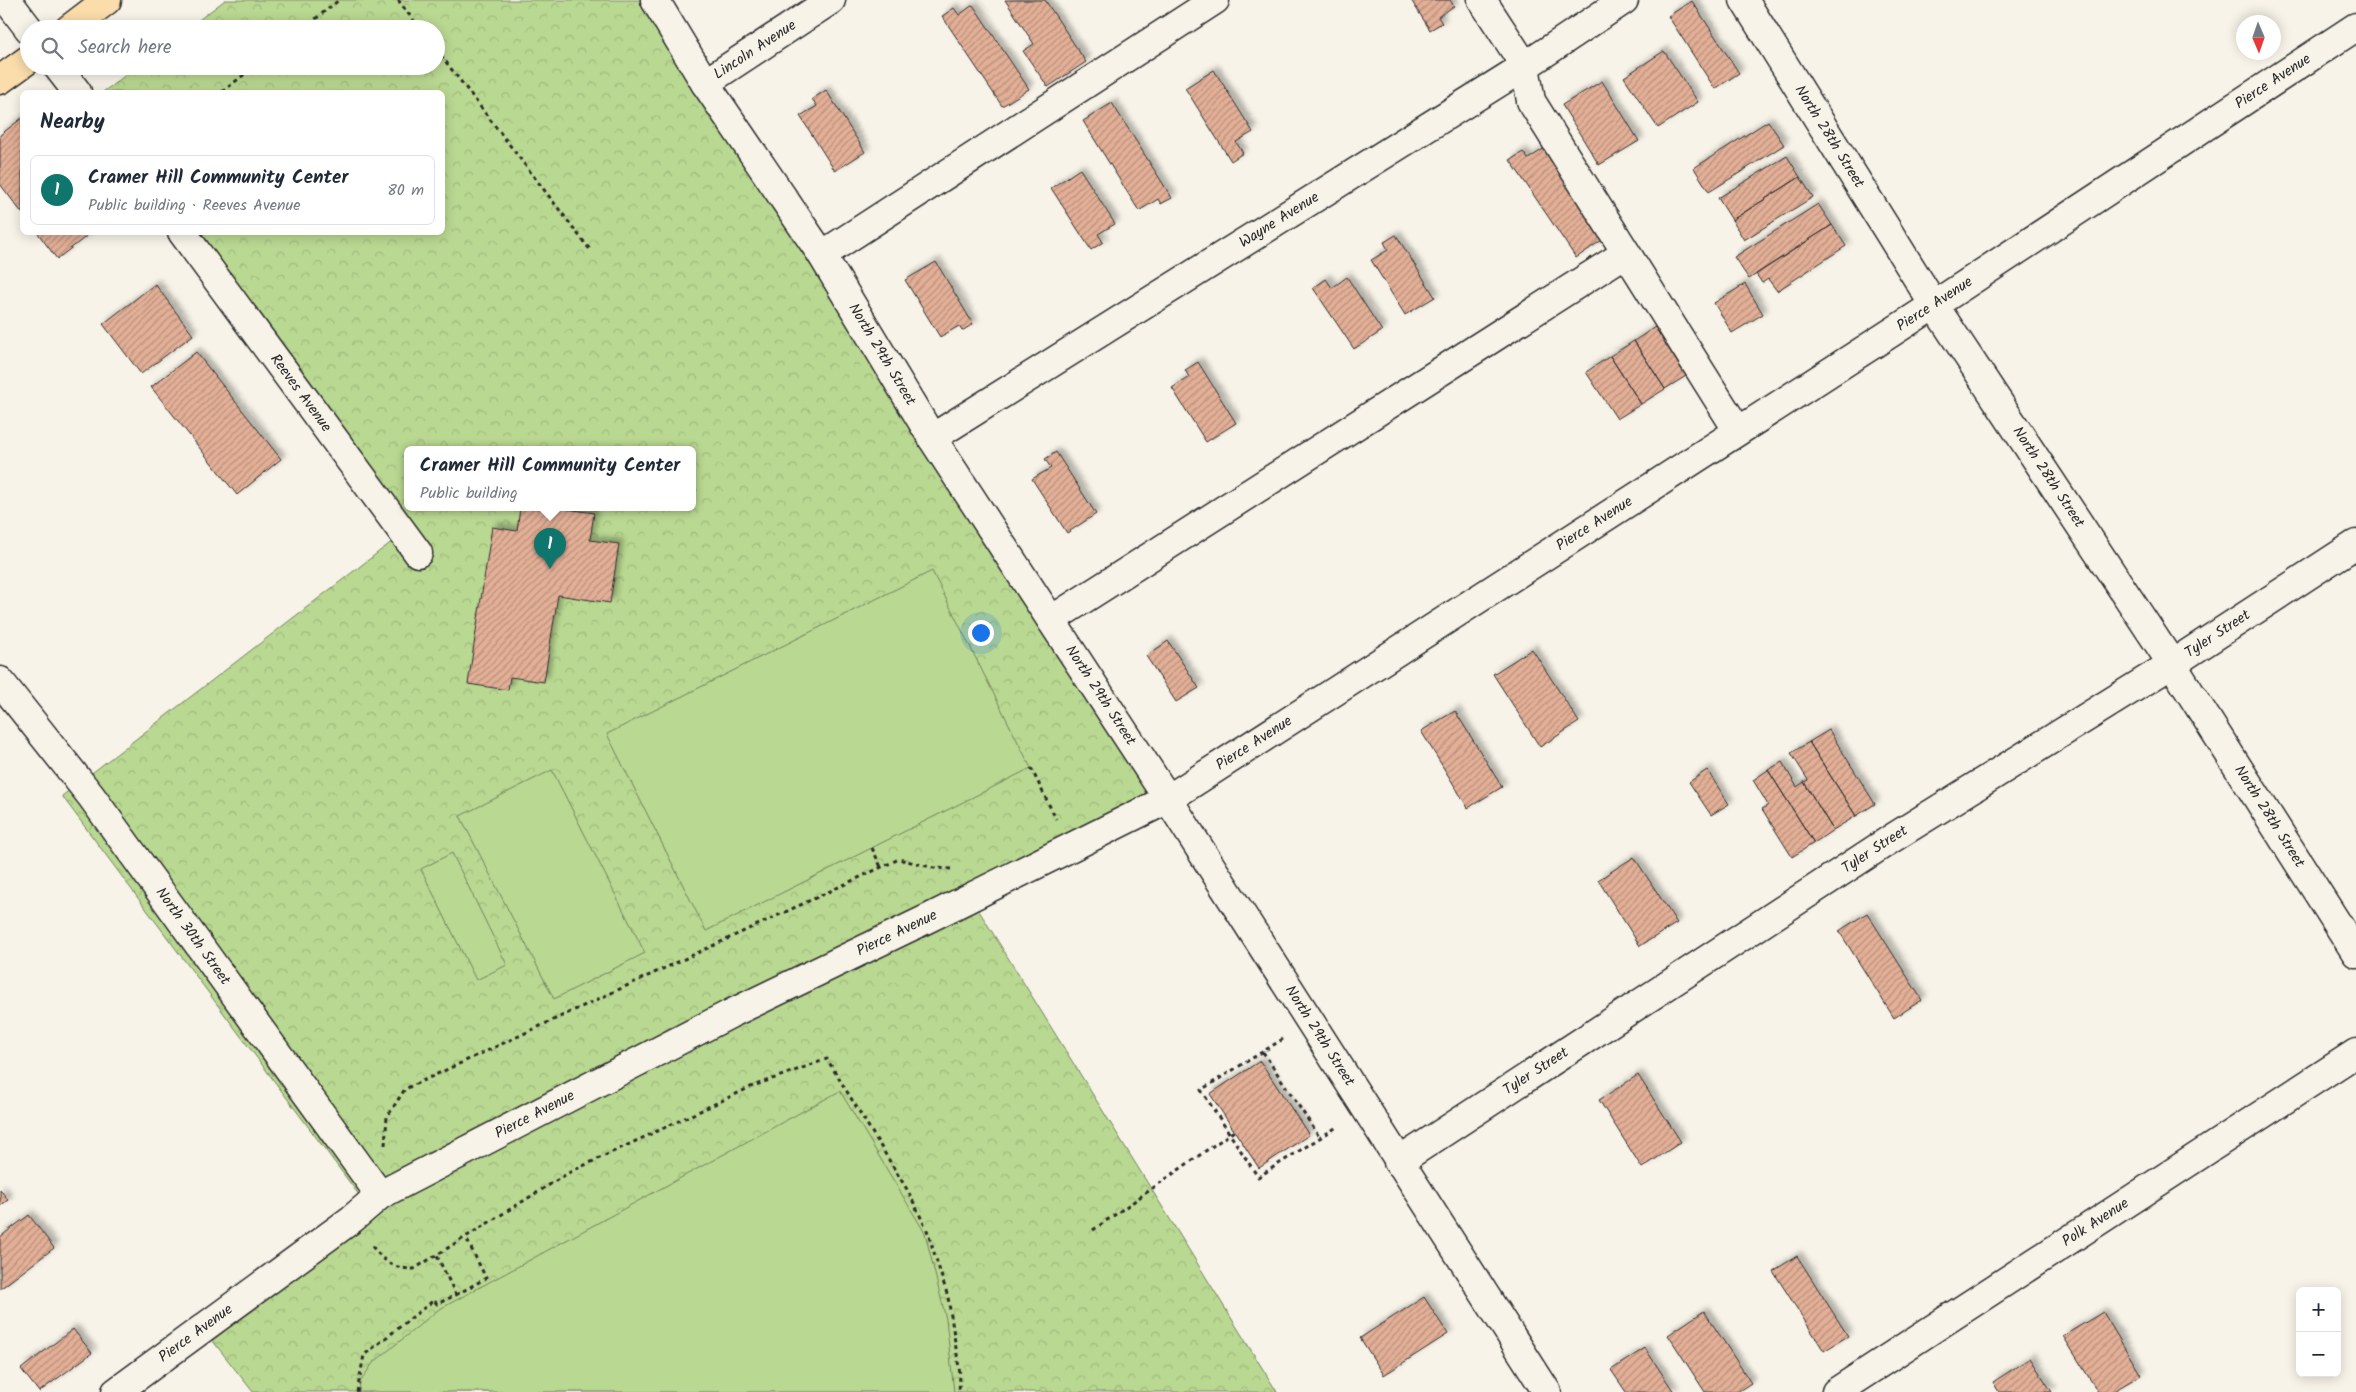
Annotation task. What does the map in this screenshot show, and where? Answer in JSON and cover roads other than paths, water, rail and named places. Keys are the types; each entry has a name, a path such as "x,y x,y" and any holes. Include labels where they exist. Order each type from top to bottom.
{"main road":[{"path":"81,20 107,0"},
{"path":"0,80 20,66"}],"street":[{"path":"7,0 22,20"},
{"name":"North 29th Street","path":"655,0 706,83 822,255 932,438 1168,798 1398,1162 1547,1392"},
{"name":"Lincoln Avenue","path":"706,83 831,0"},
{"path":"822,255 1215,0"},
{"path":"1482,0 1525,66 1531,101 1738,431"},
{"name":"Wayne Avenue","path":"932,438 1525,66 1624,0"},
{"name":"North 28th Street","path":"1744,0 1934,305 2172,664 2356,953"},
{"name":"Pierce Avenue","path":"116,1392 390,1191 730,1014 931,917 1168,798 1934,305 2356,27"},
{"path":"64,75 75,90"},
{"name":"Reeves Avenue","path":"184,235 418,553"},
{"path":"1051,620 1626,253"},
{"name":"Tyler Street","path":"1398,1162 1891,838 2172,664 2356,544"},
{"name":"North 30th Street","path":"0,681 91,796 390,1191"},
{"name":"Polk Avenue","path":"1836,1392 2356,1053"}],"place":[{"name":"Cramer Hill Community Center","path":"550,569"}]}
